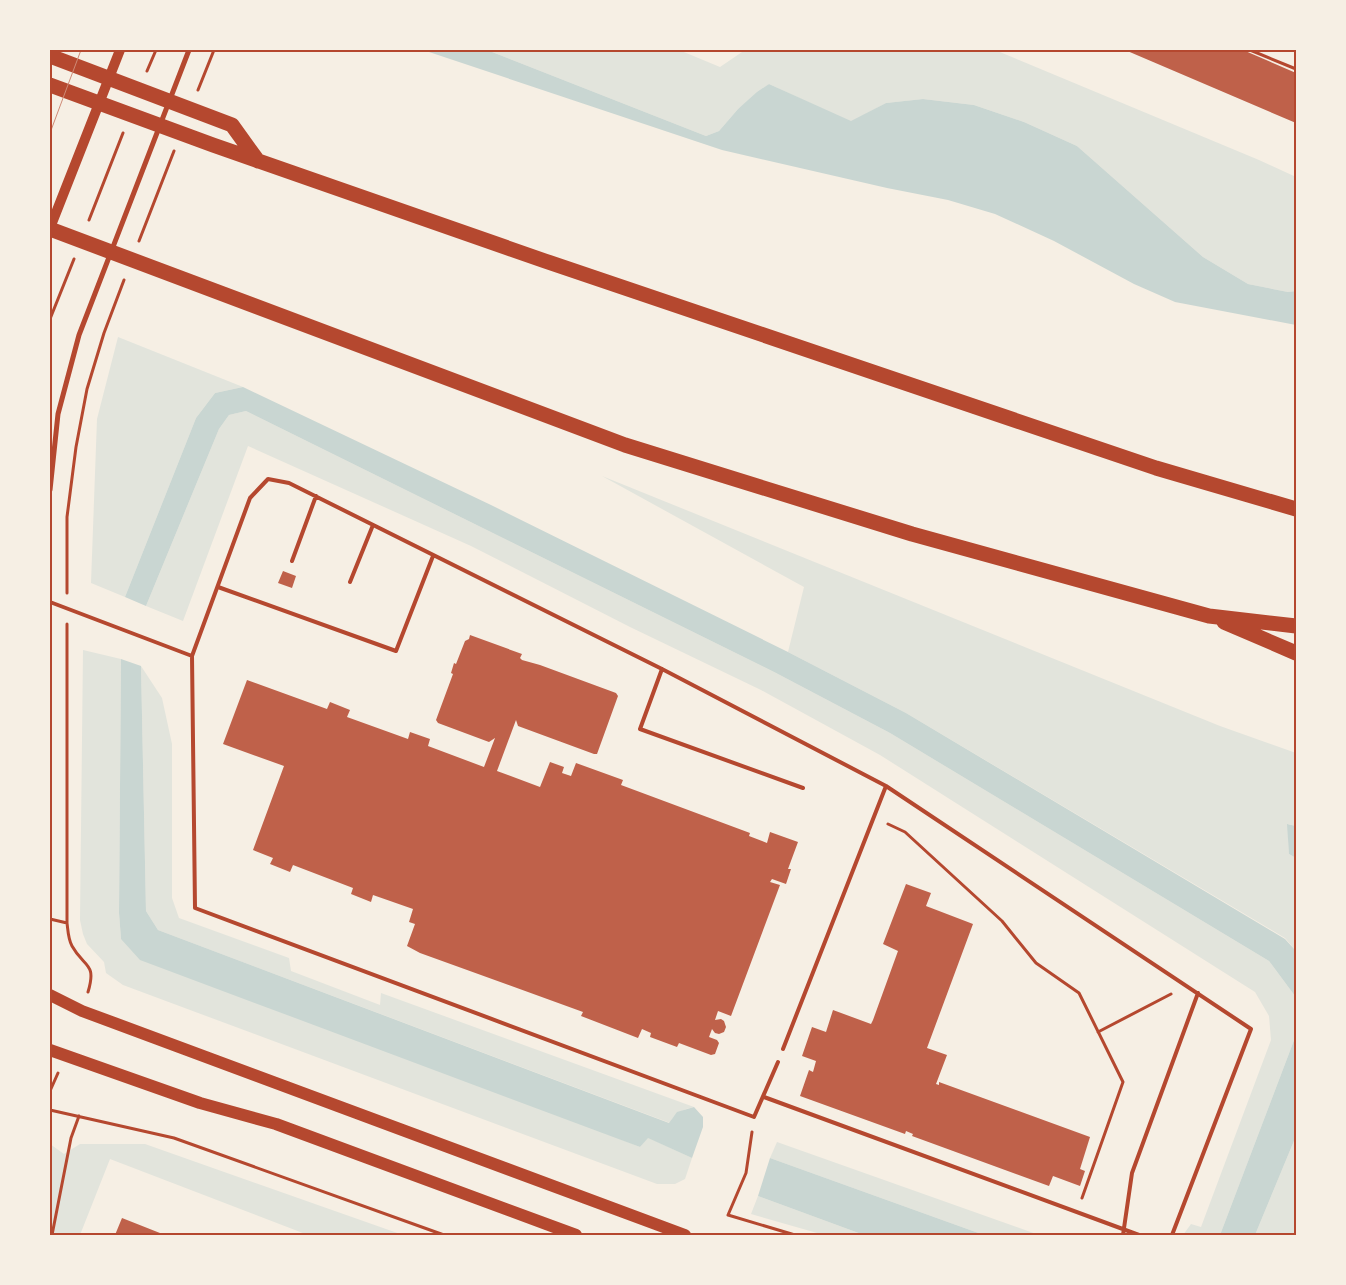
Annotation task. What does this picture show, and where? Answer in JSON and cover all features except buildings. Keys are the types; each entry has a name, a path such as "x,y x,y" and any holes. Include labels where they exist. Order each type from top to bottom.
{"highway":[{"path":"50,56 232,125 258,161"},
{"path":"50,85 213,145 555,265 1156,468 1296,509"},
{"path":"50,228 154,269 625,445 912,534 1209,616 1296,653"},
{"path":"1209,616 1296,626"}],"main road":[{"path":"50,228 120,50"},
{"path":"50,994 82,1011 685,1235"},
{"path":"50,1050 200,1103 276,1124 576,1235"}],"street":[{"path":"50,490 58,414 79,335 189,50"}],"lane":[{"path":"778,1062 754,1118 195,908 192,656 250,498 268,479 289,482 433,556 662,669 886,786 1251,1029 1172,1235"},
{"path":"292,561 316,496"},
{"path":"350,582 373,525"},
{"path":"218,588 396,651 433,556"},
{"path":"50,602 192,656"},
{"path":"662,669 640,729 803,788"},
{"path":"783,1049 886,786"},
{"path":"1124,1233 1132,1173 1198,994"},
{"path":"764,1096 1077,1212 1124,1233 1139,1235"}],"path":[{"path":"145,78 156,50"},
{"path":"195,98 214,50"},
{"path":"1250,50 1296,69"},
{"path":"86,226 126,124"},
{"path":"137,247 177,145"},
{"path":"50,319 76,254"},
{"path":"82,1011 91,982 91,974 89,966 70,944 66,923 67,517 76,447 87,388 104,333 126,274"},
{"path":"873,818 905,832 1002,921 1036,964 1079,992 1123,1082 1077,1212"},
{"path":"50,919 66,923"},
{"path":"1098,1032 1186,986"},
{"path":"50,1091 64,1056"},
{"path":"50,1110 174,1138 444,1235"},
{"path":"52,1235 71,1138 79,1116"},
{"path":"754,1118 746,1173 728,1215 795,1235"}],"shaded area":[{"path":"423,50 487,50 706,136 719,131 738,109 769,84 851,121 886,103 923,99 974,105 1024,122 1077,146 1203,257 1248,284 1288,292 1296,291 1296,325 1175,302 1134,284 1054,241 995,214 948,200 722,150"},
{"path":"487,50 679,50 720,67 745,50 995,50 1296,177 1296,291 1288,292 1248,284 1203,257 1077,146 1024,122 974,105 923,99 886,103 851,122 769,84 738,109 719,131 706,136"},
{"path":"118,337 243,387 215,393 196,418 125,597 91,583 97,419"},
{"path":"243,387 491,505 788,652 906,713 1285,939 1296,951 1296,1006 1295,996 1269,961 890,733 776,673 246,411 229,415 219,429 146,606 125,597 196,418 215,393"},
{"path":"246,411 776,673 890,733 1269,961 1295,996 1296,1035 1220,1235 1183,1235 1191,1224 1201,1227 1271,1040 1269,1016 1255,992 880,755 761,690 630,627 471,546 248,446 183,621 146,606 219,429 229,415"},
{"path":"602,476 1220,726 1296,753 1296,826 1288,824 1289,854 1296,858 1296,951 1285,938 906,713 788,652 804,587"},
{"path":"83,650 121,659 119,913 121,939 640,1147 647,1137 692,1158 685,1179 675,1184 657,1184 123,985 106,973 104,962 87,944 80,920"},
{"path":"121,659 141,666 146,911 158,930 669,1123 677,1112 694,1107 703,1117 703,1127 692,1158 648,1138 640,1147 140,960 121,939 119,913"},
{"path":"141,666 162,698 172,744 172,898 179,918 289,958 291,971 380,1005 381,993 694,1107 679,1112 670,1123 158,930 146,911"},
{"path":"1287,824 1296,826 1296,858 1289,854"},
{"path":"1296,1035 1296,1136 1255,1235 1220,1235"},
{"path":"1296,1136 1296,1235 1255,1235"},
{"path":"777,1142 1039,1235 984,1235 770,1158"},
{"path":"50,1144 64,1154 80,1144 145,1144 403,1235 308,1235 110,1159 80,1235 50,1235"},
{"path":"770,1158 984,1235 864,1235 758,1196"},
{"path":"758,1196 864,1235 824,1235 751,1214"}],"tram line":[{"path":"50,133 81,50"}]}
